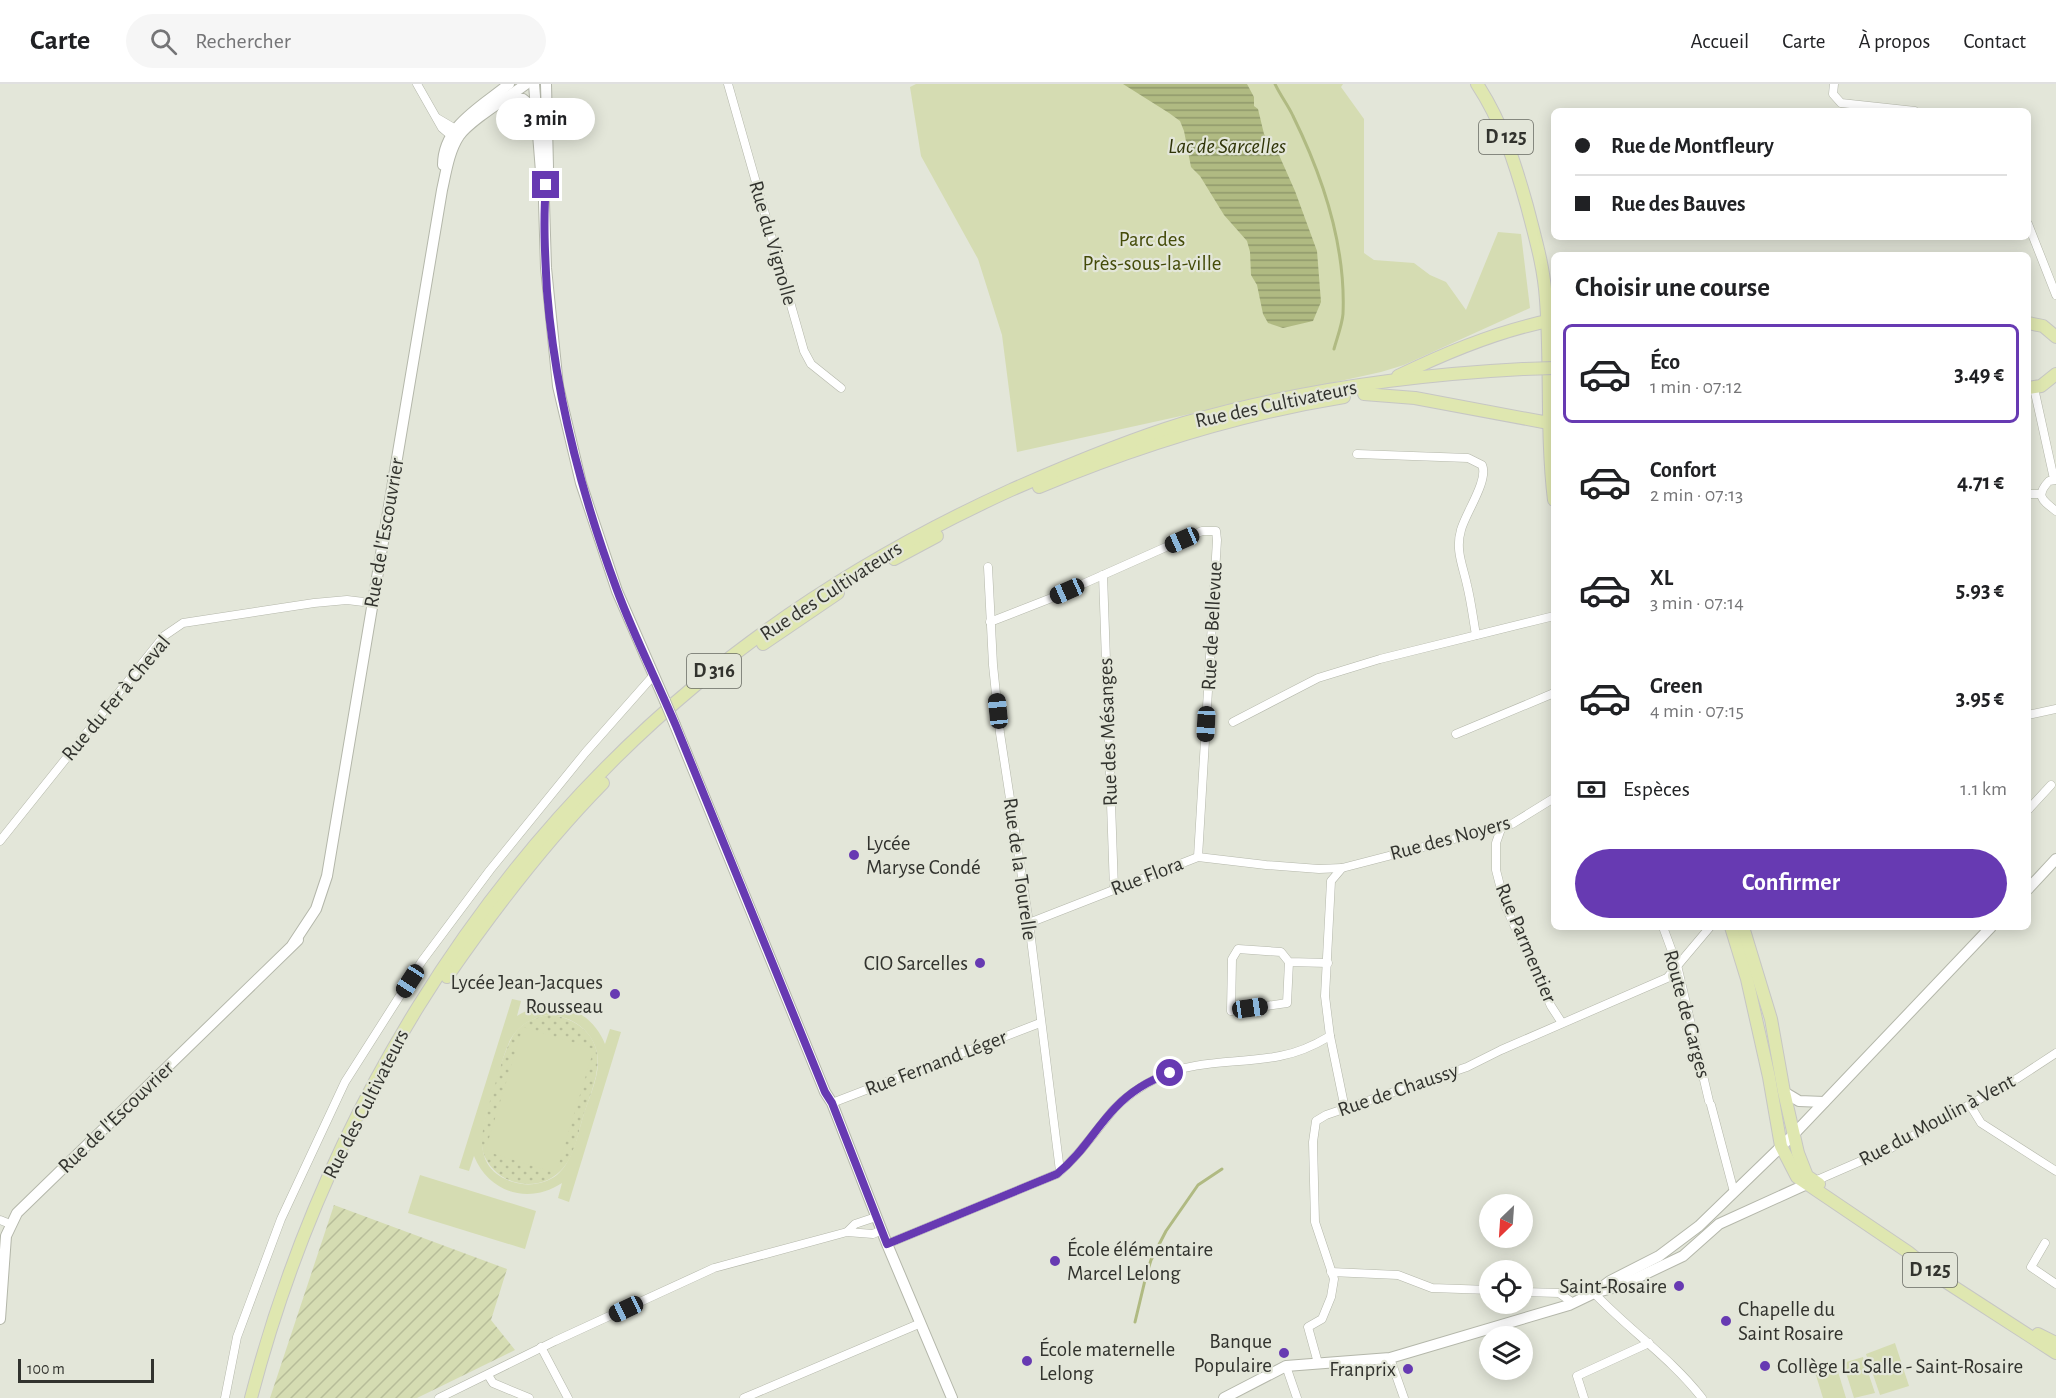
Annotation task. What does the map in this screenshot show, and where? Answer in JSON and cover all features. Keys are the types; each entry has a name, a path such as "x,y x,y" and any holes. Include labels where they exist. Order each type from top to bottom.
{"main road":[{"name":"D 125","path":"1477,84 1501,126 1511,153 1539,253 1551,320"},
{"path":"1386,382 1477,343 1523,326 1551,320"},
{"path":"2031,324 2043,326 2056,337"},
{"name":"Rue des Cultivateurs","path":"259,1398 289,1298 321,1211 359,1129 400,1052 444,982 504,897 600,786 705,688 846,587 885,564 1016,497 1097,464 1180,436 1287,407 1551,368"},
{"name":"Rue des Cultivateurs","path":"251,1398 279,1300 315,1206 351,1127 395,1044 454,951 507,880 572,805 652,724 705,678 787,617 880,557 974,507 1089,457 1182,424 1276,401 1386,382 1449,375 1524,373 1551,376"},
{"path":"2031,388 2047,383 2056,374"},
{"path":"1364,394 1415,398 1551,424"},
{"name":"D 125","path":"1732,930 1747,980 1769,1077 1781,1146 1797,1177 1811,1181 1892,1232 1965,1288 2056,1343"},
{"name":"D 125","path":"1744,930 1771,1019 1793,1135 1807,1176 1940,1278 2056,1353"}],"street":[{"path":"417,84 437,118 456,134"},
{"path":"456,134 509,84"},
{"path":"507,98 517,84"},
{"path":"456,134 526,84"},
{"path":"534,84 544,202 548,304 558,386 581,483 617,591 675,724 952,1398"},
{"path":"544,202 548,167 546,84"},
{"name":"Rue du Vignolle","path":"728,84 804,351 811,364 841,388"},
{"path":"1834,84 1833,94 1841,104 1883,108"},
{"path":"507,98 523,99 535,109"},
{"name":"Rue de l'Escouvrier","path":"0,1319 5,1222 311,929 319,918 324,904 442,190 456,134"},
{"path":"2031,232 2056,295"},
{"path":"2031,388 2055,479 2049,481 2040,494 2043,501 2056,511"},
{"path":"1357,454 1468,458 1482,465 1483,476 1458,542 1476,635"},
{"path":"2031,495 2040,494"},
{"name":"Rue de Bellevue","path":"990,622 1202,531 1216,531 1198,857"},
{"name":"Rue de la Tourelle","path":"988,567 990,622 1000,733 1029,923 1060,1171"},
{"name":"Rue des Mésanges","path":"1103,574 1114,888"},
{"name":"Rue du Fer à Cheval","path":"0,841 161,640 183,622 314,603 347,600 372,603"},
{"path":"1233,722 1318,678 1380,659 1551,617"},
{"path":"225,1398 237,1337 277,1230 345,1082 422,961 490,870 585,753 653,676"},
{"path":"1456,734 1551,694"},
{"path":"2031,714 2056,709"},
{"path":"2031,807 2051,785"},
{"name":"Rue des Noyers","path":"1342,868 1512,824 1551,800"},
{"name":"Rue Parmentier","path":"1502,826 1496,843 1496,870 1505,904 1551,1006 1562,1023"},
{"name":"Rue Flora","path":"1029,923 1198,857 1320,869 1342,868"},
{"path":"2031,885 2056,859"},
{"path":"1342,868 1332,880 1325,996 1330,1036 1345,1109"},
{"name":"Route de Garges","path":"1664,930 1677,965 1734,1192"},
{"name":"Rue de Chaussy","path":"1318,1363 1308,1327 1322,1319 1334,1280 1315,1222 1313,1142 1316,1121 1326,1115 1467,1067 1667,978 1707,930"},
{"path":"1594,1293 1610,1281 1659,1256 1699,1226 1793,1135 1988,930"},
{"path":"1289,962 1287,1003 1231,1011 1232,959 1238,949 1281,952 1289,962 1328,963"},
{"name":"Rue Fernand Léger","path":"832,1103 1040,1023"},
{"path":"887,1244 1060,1171 1086,1145 1115,1108 1132,1093 1159,1077 1182,1068 1280,1056 1316,1045 1330,1036"},
{"name":"Rue du Moulin à Vent","path":"1811,1181 1892,1148 1970,1106 2056,1053"},
{"path":"1784,1092 1792,1098 1805,1102 1824,1102"},
{"path":"1970,1106 1981,1123 2056,1171"},
{"path":"1224,1398 1286,1366 1390,1359 1573,1303 1594,1293 1620,1286 1677,1259 1697,1245 1719,1224 1811,1181"},
{"path":"847,1232 855,1224 876,1217"},
{"path":"439,1398 541,1347 714,1268 847,1232 873,1234 882,1230"},
{"path":"2045,1243 2031,1267 2056,1284"},
{"path":"1331,1272 1398,1275 1432,1288 1479,1290"},
{"path":"1533,1292 1559,1293 1573,1303"},
{"path":"1594,1293 1674,1366 1702,1398"},
{"path":"744,1398 921,1323"},
{"path":"1584,1398 1577,1376 1649,1343"},
{"path":"541,1347 568,1398"},
{"path":"1390,1359 1404,1398"},
{"path":"1286,1366 1297,1398"},
{"path":"488,1375 493,1383 529,1398"}],"green space":[{"name":"Parc des Près-sous-la-ville","path":"916,84 1343,84 1341,87 1364,119 1364,253 1374,260 1414,263 1430,275 1446,282 1466,310 1498,232 1521,234 1530,308 1404,365 1381,372 1017,452 1002,335 978,259 921,156 910,87"},
{"path":"512,999 521,1001 517,1016 543,1006 568,1008 579,1013 590,1021 605,1044 610,1029 621,1032 569,1202 558,1198 562,1183 549,1190 524,1194 511,1192 489,1179 474,1156 469,1171 459,1168","holes":["549,1015 559,1016 577,1024 590,1036 597,1054 596,1077 574,1148 567,1163 552,1178 542,1182 519,1184 498,1175 489,1166 482,1142 486,1114 510,1040 522,1026 532,1020"]},
{"path":"549,1015 569,1020 578,1025 591,1038 598,1058 596,1075 568,1162 554,1176 543,1182 519,1183 497,1173 489,1164 482,1147 483,1125 500,1067 514,1034 530,1021"},
{"path":"523,1027 594,1049 556,1173 485,1151"},
{"path":"420,1175 536,1211 525,1249 408,1213"},
{"path":"334,1205 507,1269 491,1320 515,1350 417,1398 270,1398"},
{"path":"1895,1343 1909,1386 1880,1395 1866,1354"},
{"path":"1863,1357 1875,1393 1854,1398 1843,1363"},
{"path":"1836,1365 1846,1398 1823,1398 1815,1372"}],"water":[{"name":"Lac de Sarcelles","path":"1123,84 1247,84 1254,97 1254,106 1258,109 1264,134 1279,155 1317,251 1321,302 1313,321 1283,328 1268,323 1263,314 1257,285 1251,275 1247,241 1224,215 1200,176 1191,167 1180,121"}],"waterway":[{"path":"1275,84 1291,112 1314,163 1336,237 1341,263 1343,314 1334,349"},
{"path":"1135,1322 1151,1260 1166,1231 1198,1185 1222,1169"}],"place":[{"name":"Lycée Maryse Condé","path":"854,855"},
{"name":"CIO Sarcelles","path":"980,963"},
{"name":"Lycée Jean-Jacques Rousseau","path":"615,994"},
{"name":"École élémentaire Marcel Lelong","path":"1055,1261"},
{"name":"Saint-Rosaire","path":"1679,1286"},
{"name":"Chapelle du Saint Rosaire","path":"1726,1321"},
{"name":"Banque Populaire","path":"1284,1353"},
{"name":"École maternelle Lelong","path":"1027,1361"},
{"name":"Collège La Salle - Saint-Rosaire","path":"1765,1366"},
{"name":"Franprix","path":"1408,1369"}],"route":[{"path":"546,185 544,225 552,340 558,386 581,483 617,591 675,724 825,1092 832,1103 887,1244 1057,1174 1086,1145 1115,1108 1132,1093 1170,1073"}]}
